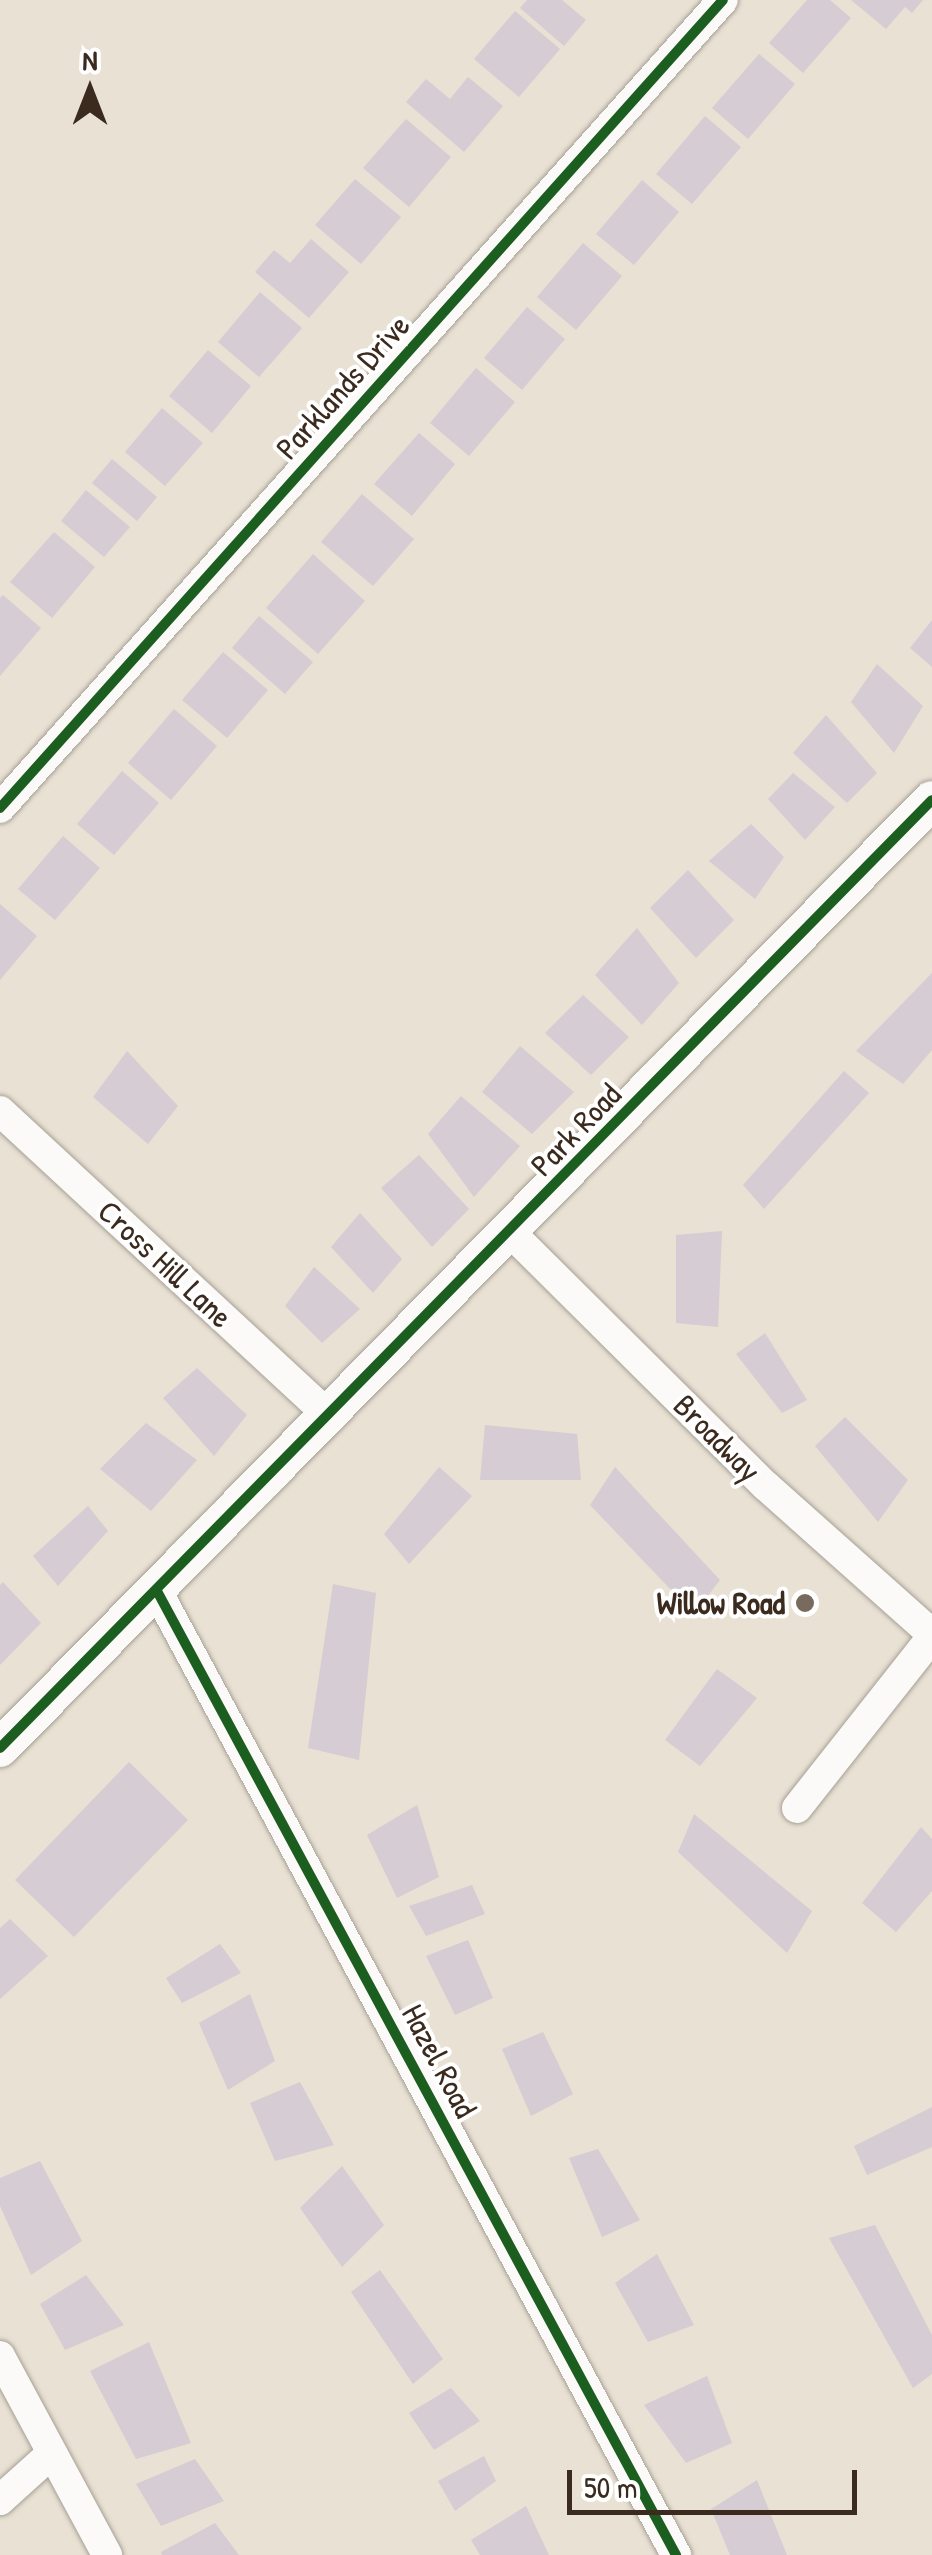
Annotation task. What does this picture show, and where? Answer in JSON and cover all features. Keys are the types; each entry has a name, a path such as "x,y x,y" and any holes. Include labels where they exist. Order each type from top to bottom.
{"street":[{"name":"Parklands Drive","path":"0,808 723,0"},
{"name":"Park Road","path":"0,1748 331,1417 932,800"},
{"name":"Cross Hill Lane","path":"0,1111 331,1417"},
{"name":"Broadway","path":"510,1233 766,1486 932,1635 796,1808"},
{"name":"Hazel Road","path":"157,1590 676,2555"},
{"path":"0,2356 107,2555"},
{"path":"0,2500 52,2453"}],"building":[{"path":"527,0 562,0 586,20 564,46 520,8"},
{"path":"807,0 830,0 851,18 803,73 769,43"},
{"path":"851,0 923,0 912,13 905,7 886,29"},
{"path":"515,11 560,49 519,97 474,59"},
{"path":"759,54 795,84 748,139 712,108"},
{"path":"468,77 503,106 464,152 406,102 426,79 450,99"},
{"path":"705,116 741,147 692,204 656,174"},
{"path":"406,119 451,157 409,207 363,168"},
{"path":"355,179 401,217 361,264 315,225"},
{"path":"642,180 679,212 634,265 596,234"},
{"path":"311,239 349,272 309,318 255,272 274,250 290,263"},
{"path":"583,243 622,276 576,330 537,297"},
{"path":"260,292 302,328 259,377 218,342"},
{"path":"527,307 565,339 522,390 484,358"},
{"path":"208,350 251,386 212,433 169,396"},
{"path":"476,368 515,402 469,456 430,423"},
{"path":"162,408 203,443 165,486 125,452"},
{"path":"419,433 455,464 412,516 374,484"},
{"path":"112,459 157,497 137,521 92,483"},
{"path":"86,490 130,527 104,557 61,521"},
{"path":"362,494 414,539 373,586 321,542"},
{"path":"54,532 95,567 52,618 10,582"},
{"path":"313,554 365,601 318,654 266,608"},
{"path":"3,595 41,628 0,676 0,598"},
{"path":"259,616 313,662 285,694 232,648"},
{"path":"932,620 932,667 910,648"},
{"path":"223,652 268,690 227,738 182,700"},
{"path":"877,664 923,706 894,753 851,702"},
{"path":"174,709 217,746 171,800 128,763"},
{"path":"826,715 877,773 847,803 793,753"},
{"path":"122,771 159,803 114,855 77,824"},
{"path":"793,773 835,807 805,840 768,799"},
{"path":"751,824 784,857 755,899 709,861"},
{"path":"63,836 100,868 55,920 18,889"},
{"path":"688,870 734,920 696,958 650,908"},
{"path":"0,904 37,936 0,980"},
{"path":"637,928 679,983 642,1025 595,975"},
{"path":"932,973 932,1050 903,1084 856,1051"},
{"path":"583,995 629,1037 591,1075 545,1033"},
{"path":"520,1046 574,1092 532,1134 482,1092"},
{"path":"127,1051 178,1106 148,1144 93,1097"},
{"path":"844,1071 869,1093 764,1209 743,1185"},
{"path":"461,1096 520,1146 474,1197 428,1134"},
{"path":"419,1155 469,1209 432,1247 381,1188"},
{"path":"360,1213 402,1259 373,1293 331,1247"},
{"path":"722,1231 718,1327 676,1323 676,1235"},
{"path":"314,1267 360,1309 322,1343 285,1306"},
{"path":"765,1333 807,1400 782,1413 736,1354"},
{"path":"197,1368 247,1415 214,1456 163,1398"},
{"path":"845,1417 908,1480 878,1522 815,1446"},
{"path":"146,1423 197,1460 151,1511 100,1469"},
{"path":"485,1425 577,1434 581,1480 480,1480"},
{"path":"439,1467 472,1496 409,1564 384,1534"},
{"path":"615,1467 720,1580 694,1614 590,1505"},
{"path":"88,1506 108,1531 58,1586 33,1556"},
{"path":"3,1582 41,1623 0,1665 0,1585"},
{"path":"333,1584 376,1593 359,1760 308,1748"},
{"path":"717,1669 757,1698 700,1766 665,1740"},
{"path":"129,1762 188,1820 74,1937 15,1880"},
{"path":"417,1805 439,1877 397,1898 367,1835"},
{"path":"694,1814 812,1911 787,1953 678,1852"},
{"path":"921,1827 932,1839 932,1891 896,1932 862,1903"},
{"path":"472,1885 485,1914 426,1936 409,1906"},
{"path":"10,1919 48,1956 0,1999 0,1928"},
{"path":"468,1940 493,1998 455,2015 426,1956"},
{"path":"220,1944 241,1973 182,2003 166,1978"},
{"path":"250,1994 275,2061 228,2090 199,2023"},
{"path":"543,2032 573,2094 531,2116 502,2049"},
{"path":"300,2082 334,2145 275,2161 250,2103"},
{"path":"932,2107 932,2147 867,2175 854,2146"},
{"path":"598,2149 640,2220 602,2237 569,2158"},
{"path":"40,2161 82,2241 31,2275 0,2206 0,2178"},
{"path":"342,2166 384,2225 342,2267 300,2208"},
{"path":"875,2225 932,2335 932,2374 913,2388 829,2238"},
{"path":"657,2254 694,2325 648,2342 615,2283"},
{"path":"380,2270 443,2359 413,2384 351,2292"},
{"path":"86,2275 124,2325 65,2350 40,2304"},
{"path":"149,2342 191,2443 136,2459 90,2371"},
{"path":"707,2376 732,2443 686,2463 644,2405"},
{"path":"451,2388 480,2421 434,2450 409,2413"},
{"path":"484,2456 496,2481 455,2511 438,2481"},
{"path":"195,2459 224,2501 161,2526 136,2484"},
{"path":"757,2480 787,2555 730,2555 711,2509"},
{"path":"526,2506 549,2555 480,2555 471,2540"},
{"path":"215,2523 239,2555 162,2555 161,2552"}],"cycle path":[{"path":"0,808 723,0"},
{"path":"0,1748 932,800"},
{"path":"157,1591 676,2555"}],"place":[{"name":"Willow Road","path":"805,1603"}]}
